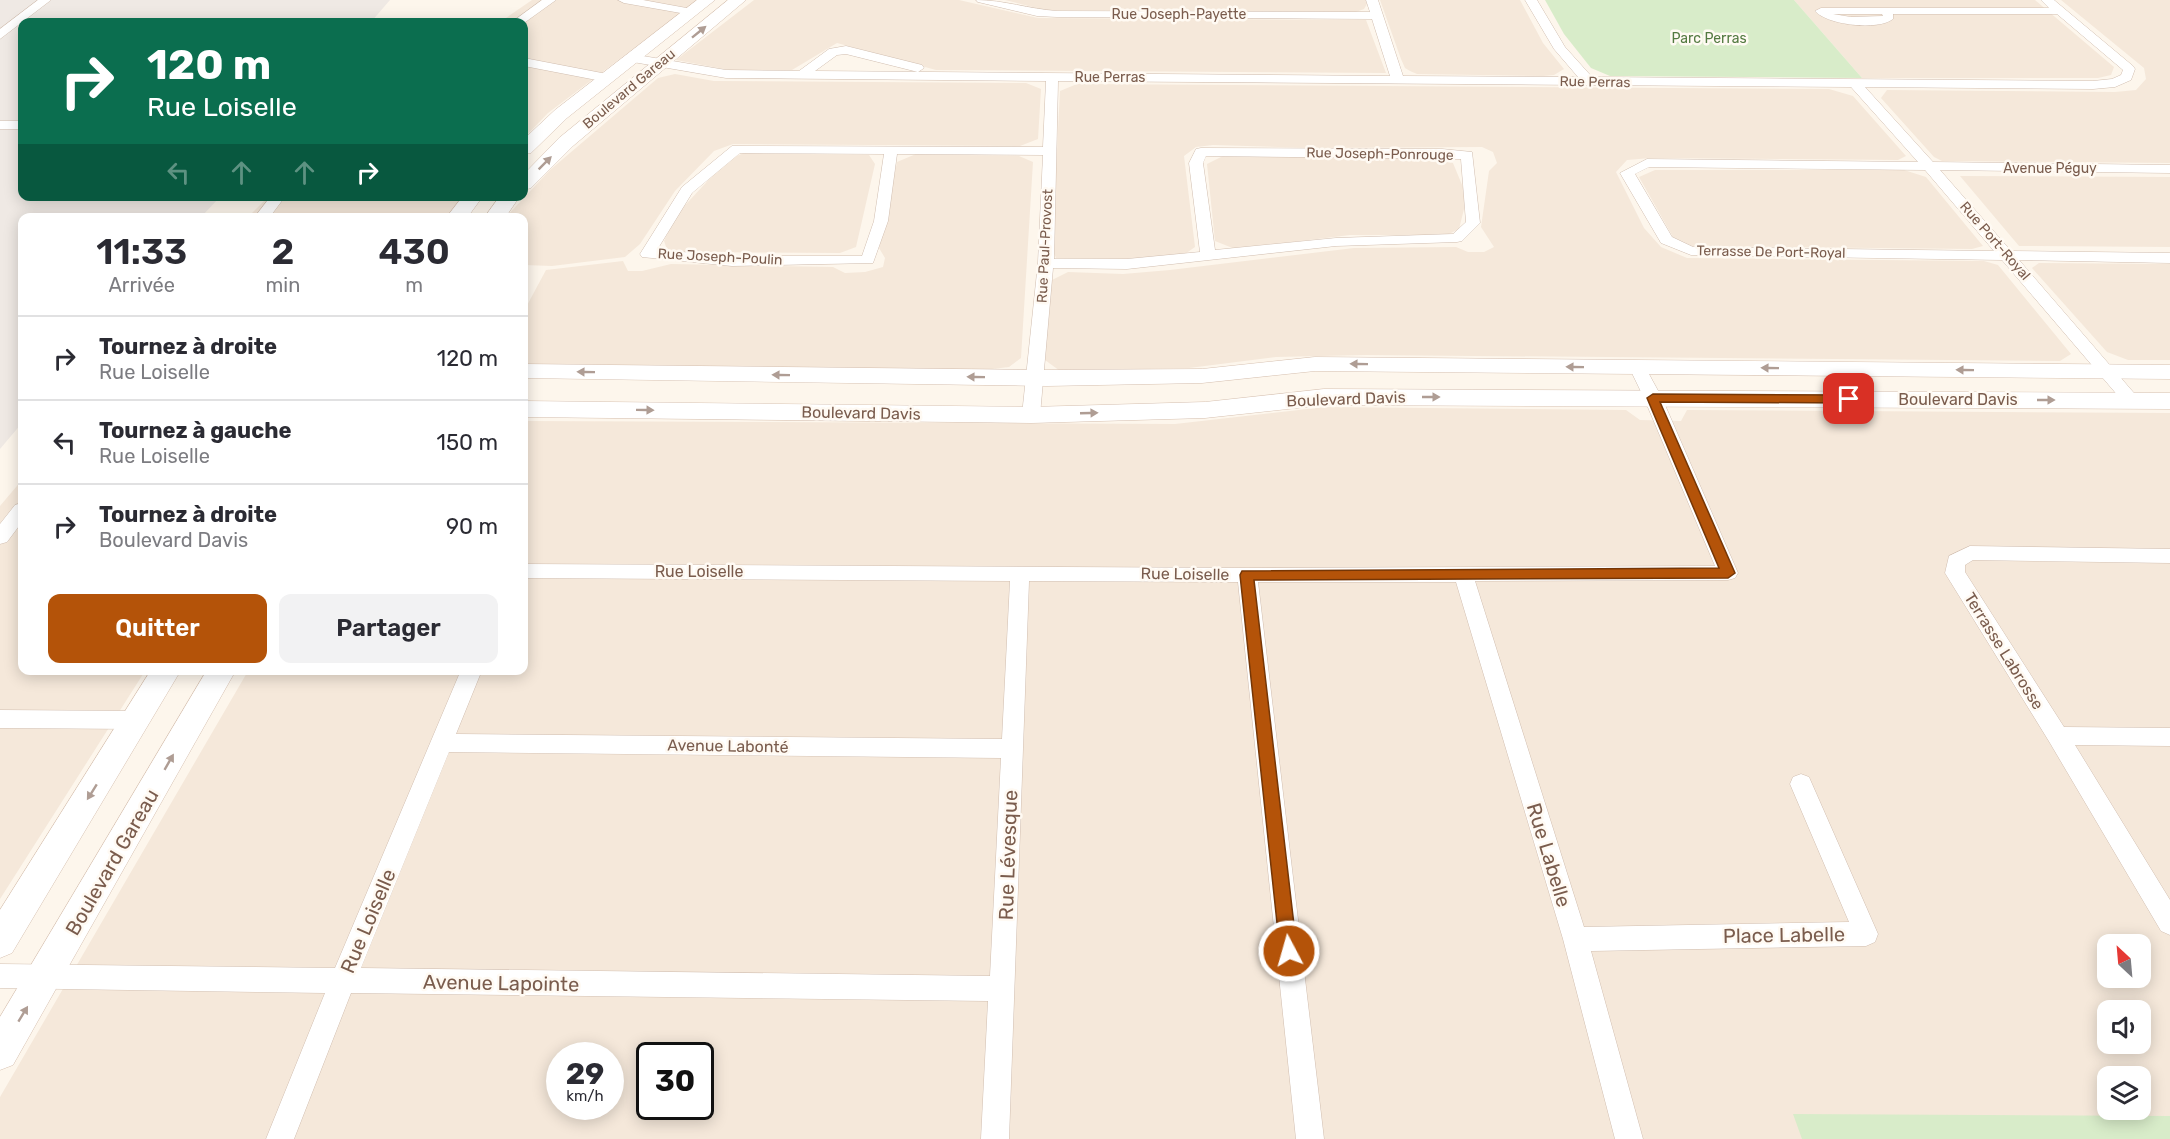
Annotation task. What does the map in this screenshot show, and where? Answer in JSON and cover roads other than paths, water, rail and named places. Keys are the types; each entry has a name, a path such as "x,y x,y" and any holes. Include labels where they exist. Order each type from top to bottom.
{"street":[{"path":"22,18 45,0"},
{"path":"523,18 550,0"},
{"path":"624,0 692,12"},
{"name":"Boulevard Gareau","path":"528,145 561,114 707,0"},
{"name":"Boulevard Gareau","path":"528,180 566,142 738,0"},
{"name":"Rue Joseph-Payette","path":"982,0 1037,13 1057,14 1377,16"},
{"path":"1372,0 1397,78"},
{"path":"1531,0 1560,49 1589,82"},
{"name":"Rue Perras","path":"631,58 726,74 802,75 1397,78 1856,85 2093,85 2115,83 2127,77 2129,69 2047,0"},
{"path":"1886,12 2061,11"},
{"path":"0,35 18,21"},
{"name":"Rue Perras","path":"802,75 833,52 846,50 947,76"},
{"path":"528,63 607,78"},
{"name":"Rue Paul-Provost","path":"1031,414 1046,263 1052,77"},
{"name":"Rue Port-Royal","path":"1856,85 2008,256 2131,400"},
{"path":"0,125 18,125"},
{"name":"Rue Joseph-Poulin","path":"891,151 881,221 868,260 732,261 647,254 687,190 737,149 1050,151"},
{"name":"Rue Joseph-Ponrouge","path":"1046,263 1127,264 1336,242 1457,238 1473,223 1467,155 1201,152 1196,163 1208,254"},
{"name":"Terrasse De Port-Royal","path":"1929,166 1647,164 1627,173 1666,240 1691,251 2008,256"},
{"name":"Avenue Péguy","path":"1929,166 2170,169"},
{"path":"265,213 275,201"},
{"path":"460,213 470,201"},
{"path":"498,213 507,201"},
{"path":"2008,256 2170,258"},
{"name":"Boulevard Davis","path":"528,371 1034,378 1202,376 1315,364 2170,372"},
{"name":"Rue Loiselle","path":"528,571 1246,575 1728,573 1653,398 1637,368"},
{"name":"Boulevard Davis","path":"528,409 1031,414 1205,410 1324,397 2170,401"},
{"path":"0,537 18,519"},
{"name":"Terrasse Labrosse","path":"2170,556 1970,553 1956,561 1955,573 2058,736 2170,923"},
{"name":"Rue Lévesque","path":"996,1139 1020,572"},
{"name":"Rue Labelle","path":"1463,573 1575,939 1629,1139"},
{"path":"1246,575 1310,1139"},
{"path":"0,941 163,675"},
{"name":"Boulevard Gareau","path":"0,1052 219,675"},
{"name":"Rue Loiselle","path":"280,1139 343,980 470,675"},
{"path":"0,719 136,720"},
{"path":"2058,736 2170,737"},
{"name":"Avenue Labonté","path":"442,743 1013,749"},
{"name":"Place Labelle","path":"1575,939 1866,934 1801,784"},
{"name":"Avenue Lapointe","path":"0,976 1003,989"}],"park label":[{"name":"Parc Perras","path":"1709,38"}]}
